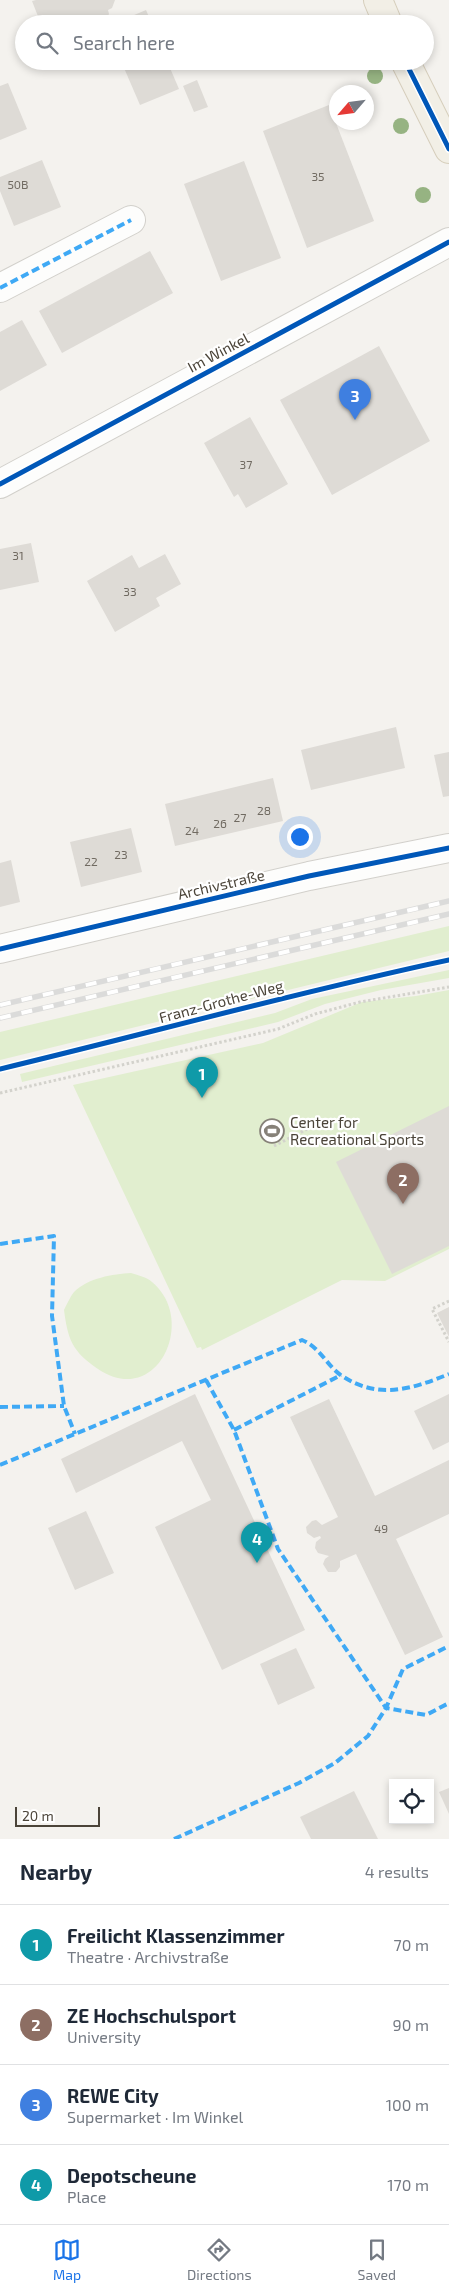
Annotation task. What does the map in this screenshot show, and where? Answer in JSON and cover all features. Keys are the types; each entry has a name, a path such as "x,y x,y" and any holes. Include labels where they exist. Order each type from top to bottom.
{"main road":[{"path":"378,0 384,15"},
{"path":"410,70 449,149"}],"street":[{"path":"0,288 131,220"},
{"name":"Im Winkel","path":"0,484 449,242"},
{"name":"Archivstraße","path":"0,949 310,876 449,848"}],"path":[{"path":"0,1093 278,1029 315,1014 360,1002 449,987"},
{"path":"274,1146 319,1123"},
{"path":"449,1301 432,1309 449,1342"}],"green space":[{"path":"449,926 449,951 0,1060 0,1032"},
{"path":"449,970 449,978 381,990 325,1004 278,1022 22,1082 20,1074 275,1013 312,999"},
{"name":"Center for Recreational Sports","path":"449,990 449,1249 385,1281 342,1280 202,1350 201,1347 197,1348 73,1085 263,1043 362,1002"},
{"path":"131,1273 150,1280 165,1298 171,1317 171,1337 164,1355 153,1369 138,1378 119,1378 89,1363 77,1350 67,1329 64,1310 74,1292 86,1283 116,1274"}],"building":[{"path":"115,0 112,8 108,10 108,15 37,15 32,1"},
{"path":"146,10 148,15 134,15"},
{"path":"125,70 171,70 179,89 140,105"},
{"path":"197,80 208,107 194,112 183,86"},
{"path":"8,83 27,129 0,140 0,86"},
{"path":"329,105 329,130 339,130 374,221 307,248 263,131"},
{"path":"42,160 61,207 14,226 0,191 0,177"},
{"path":"244,161 281,258 221,281 184,184"},
{"path":"150,251 173,293 62,353 39,311"},
{"path":"22,320 47,365 0,391 0,332"},
{"path":"379,346 430,441 332,495 280,400"},
{"path":"250,417 288,484 246,508 238,494 234,497 204,443"},
{"path":"31,543 39,582 0,590 0,549"},
{"path":"165,554 181,584 156,598 160,606 115,632 87,581 132,555 139,568"},
{"path":"396,727 405,768 311,790 301,750"},
{"path":"449,752 449,796 443,797 434,755"},
{"path":"273,778 283,821 175,846 165,804"},
{"path":"131,828 142,872 81,887 70,842"},
{"path":"11,860 20,902 0,907 0,863"},
{"path":"449,1106 449,1246 392,1274 336,1162"},
{"path":"449,1307 449,1337 437,1313"},
{"path":"195,1394 305,1630 222,1670 155,1527 211,1500 182,1441 76,1493 61,1459"},
{"path":"449,1394 449,1442 433,1450 414,1411"},
{"path":"329,1399 375,1496 449,1460 449,1514 396,1539 443,1637 405,1655 356,1554 340,1561 340,1567 336,1572 328,1572 323,1564 329,1556 318,1553 315,1548 316,1542 321,1538 320,1536 314,1538 307,1533 306,1527 312,1521 316,1520 322,1525 338,1517 290,1417"},
{"path":"86,1511 114,1573 75,1590 48,1528"},
{"path":"296,1648 315,1688 278,1705 260,1664"},
{"path":"449,1788 449,1814 439,1792"},
{"path":"354,1791 378,1839 311,1839 300,1817"}],"railway":[{"path":"0,1005 449,901"},
{"path":"0,1018 449,914"}],"marked path":[{"path":"0,288 131,220"},
{"path":"0,1244 54,1236 52,1316 64,1406 75,1434"},
{"path":"0,1465 302,1340 314,1347 336,1372 369,1388 382,1390 409,1388 449,1374"},
{"path":"234,1430 341,1375"},
{"path":"206,1380 234,1430 278,1549 386,1708 426,1715 449,1703"},
{"path":"0,1407 64,1406"},
{"path":"174,1839 299,1783 335,1763 368,1736 386,1708 403,1669 449,1646"}],"cycle path":[{"path":"410,70 449,149"},
{"path":"0,484 449,242"},
{"path":"0,949 309,876 449,848"},
{"name":"Franz-Grothe-Weg","path":"0,1069 280,999 449,960"}],"place":[{"name":"REWE City","path":"355,420"},
{"name":"Freilicht Klassenzimmer","path":"202,1098"},
{"name":"Center for Recreational Sports","path":"272,1131"},
{"name":"ZE Hochschulsport","path":"403,1204"},
{"name":"Depotscheune","path":"257,1563"}]}
